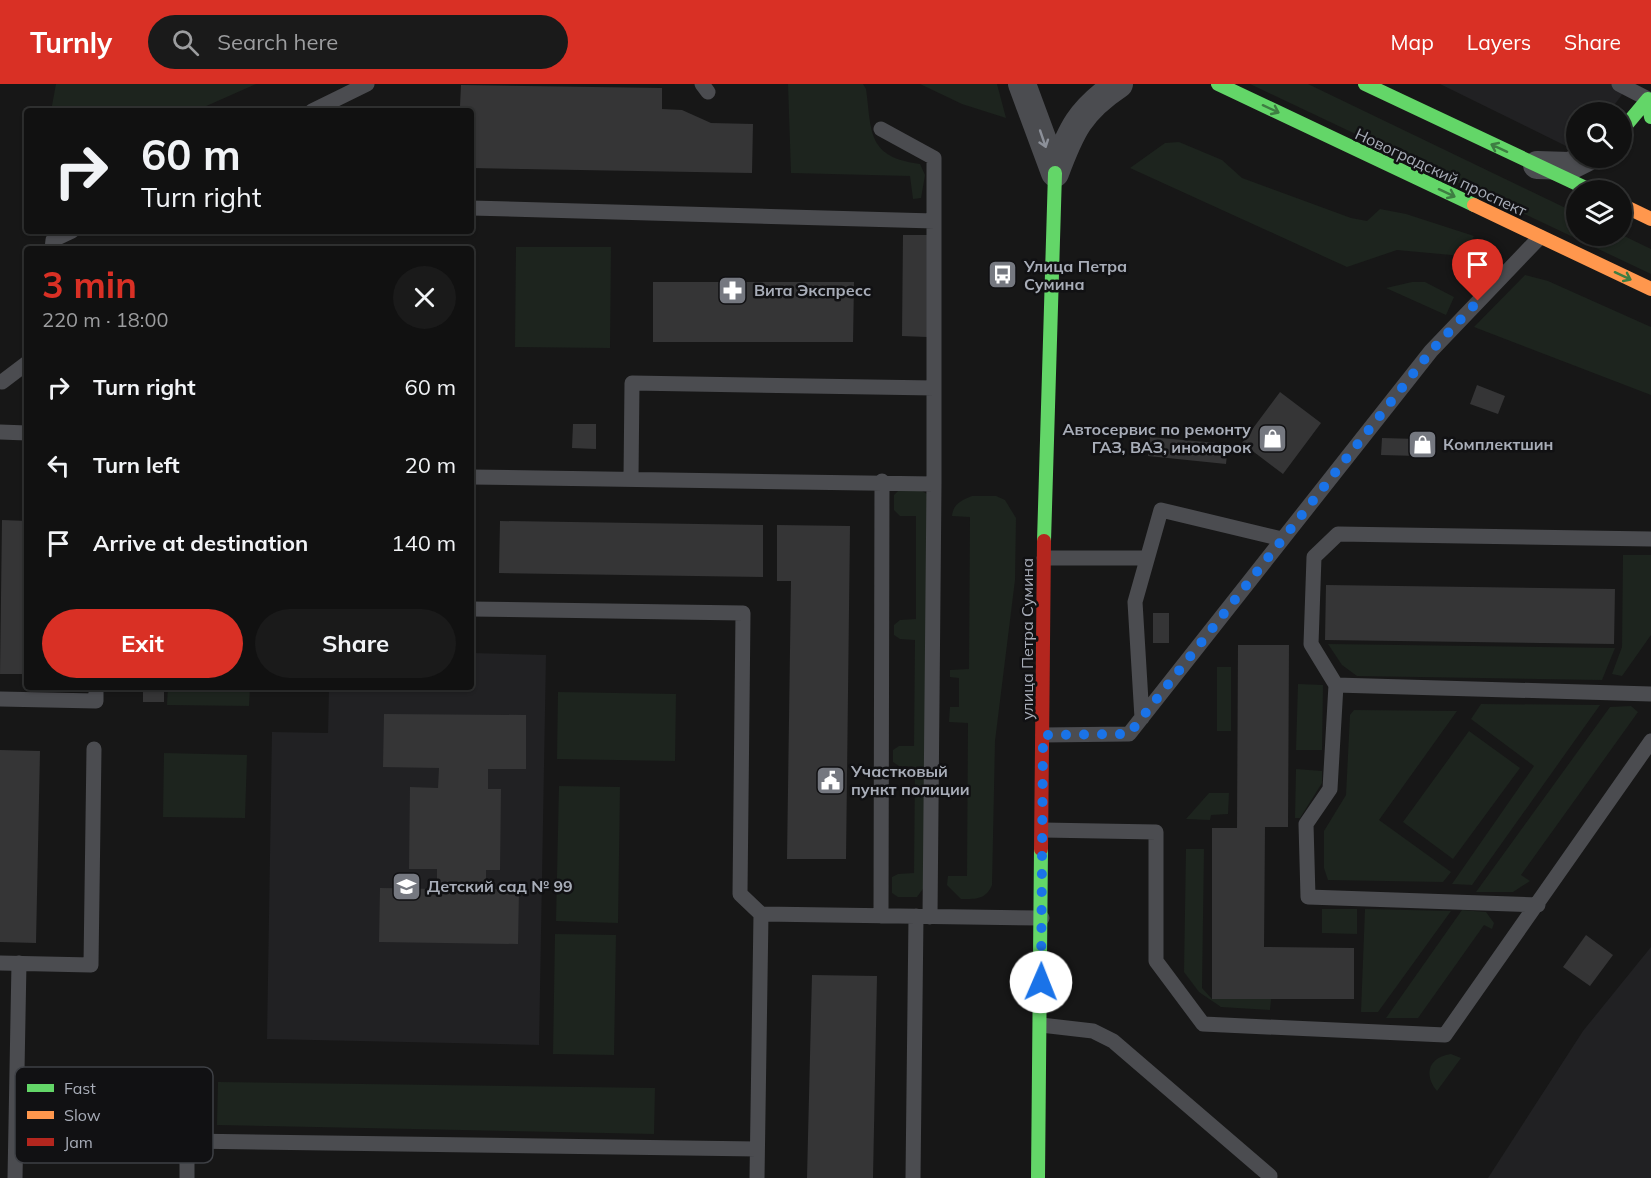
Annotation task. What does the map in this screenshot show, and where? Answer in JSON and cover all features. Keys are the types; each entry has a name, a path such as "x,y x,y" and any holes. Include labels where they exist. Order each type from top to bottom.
{"street":[{"path":"1022,84 1055,173"},
{"path":"1055,173 1070,131 1097,99 1119,84"},
{"name":"Новоградский проспект","path":"1218,84 1651,290"},
{"path":"1365,84 1568,180"},
{"path":"1632,119 1649,100"},
{"path":"1535,165 1566,166"},
{"name":"улица Петра Сумина","path":"1038,1178 1044,558 1055,173"},
{"path":"1632,210 1651,219"}],"lane":[{"path":"318,108 366,84"},
{"path":"1619,84 1649,100"},
{"path":"881,129 934,158 934,484 923,916 913,1178"},
{"path":"474,208 934,221"},
{"path":"52,246 53,240 66,234"},
{"path":"1043,735 1129,734 1431,351 1540,237"},
{"path":"1,384 24,365"},
{"path":"631,478 632,383 934,388"},
{"path":"0,432 24,433"},
{"path":"474,477 882,481 934,484"},
{"path":"880,916 882,481"},
{"path":"1142,718 1135,602 1161,510 1282,539"},
{"path":"1538,904 1308,897 1306,824 1330,789 1336,685 1311,644 1314,557 1338,534 1651,539"},
{"path":"1044,558 1147,558"},
{"path":"474,609 743,613 740,894 761,914 1042,918"},
{"path":"1336,685 1651,694"},
{"path":"0,699 96,700 96,690"},
{"path":"1043,830 1156,832 1156,961 1203,1024 1445,1035 1651,741"},
{"path":"0,963 91,965 94,749"},
{"path":"757,1178 761,914"},
{"path":"17,1067 19,963"},
{"path":"1041,1025 1093,1031 1113,1041 1270,1176"},
{"path":"213,1141 758,1149"},
{"path":"15,1163 15,1178"}],"shaded area":[{"path":"56,84 256,84 202,108 52,108"},
{"path":"788,84 863,84 866,89 875,140 890,156 920,164 925,175 921,198 913,199 910,176 791,173"},
{"path":"920,84 997,84 1006,118 962,104"},
{"path":"1250,84 1308,84 1566,208 1566,234"},
{"path":"1440,84 1630,84 1616,102 1566,102 1566,146"},
{"path":"1179,142 1222,160 1242,178 1351,218 1367,221 1380,209 1406,214 1474,236 1462,256 1397,250 1347,267 1130,168 1165,143"},
{"path":"1632,240 1651,249 1651,274 1592,246 1632,246"},
{"path":"516,247 611,247 610,348 515,347"},
{"path":"1525,275 1548,281 1651,327 1651,395 1474,327"},
{"path":"1412,282 1425,282 1454,297 1446,315 1386,288"},
{"path":"900,489 919,489 927,494 925,886 917,897 898,897 892,893 892,877 898,874 914,873 915,767 899,766 893,762 893,750 899,746 914,746 915,640 900,639 894,635 894,625 900,620 916,619 916,516 900,516 894,510 894,495"},
{"path":"972,496 996,496 1005,500 1016,518 1015,580 995,741 992,885 987,894 983,896 975,899 961,899 947,885 948,876 967,876 968,723 949,722 950,707 959,707 959,678 950,677 950,670 969,669 970,517 952,516 956,505"},
{"path":"1623,555 1651,555 1651,635 1622,676 1612,674 1622,647"},
{"path":"1328,644 1615,648 1602,680 1357,676 1342,665"},
{"name":"Детский сад № 99","path":"474,653 546,655 539,1045 267,1039 272,732 328,733 329,690 474,690"},
{"path":"1217,667 1231,667 1231,731 1217,731"},
{"path":"1298,684 1323,685 1322,750 1296,750"},
{"path":"168,690 250,690 249,706 167,705"},
{"path":"558,692 676,694 675,761 557,759"},
{"path":"1481,704 1600,705 1472,885 1452,884 1534,766 1471,719"},
{"path":"1631,706 1638,712 1521,875 1530,881 1513,892 1476,892 1610,707"},
{"path":"1354,710 1457,711 1379,820 1451,872 1443,882 1328,880 1324,868 1324,831 1346,795 1350,715"},
{"path":"1469,731 1520,768 1453,859 1403,822"},
{"path":"164,753 247,755 245,818 163,817"},
{"path":"1296,769 1322,771 1322,783 1300,818 1295,818"},
{"path":"559,786 620,787 618,923 556,921"},
{"path":"1209,793 1229,793 1228,814 1211,815 1210,820 1186,819"},
{"path":"1186,849 1204,849 1202,988 1212,999 1271,999 1270,1010 1221,1007 1199,992 1184,972"},
{"path":"1322,909 1357,909 1357,934 1322,933"},
{"path":"1365,909 1451,911 1378,1012 1361,1012"},
{"path":"1462,910 1486,912 1494,923 1492,929 1484,925 1418,1018 1386,1018"},
{"path":"555,934 616,935 614,1055 553,1054"},
{"path":"1651,947 1651,1178 1488,1178 1583,1031"},
{"path":"1451,1054 1461,1058 1437,1091 1430,1078 1430,1067 1438,1059"},
{"path":"218,1082 655,1088 654,1134 217,1125"}],"building":[{"path":"461,85 662,88 662,109 682,110 711,123 753,124 752,173 474,168 474,108 440,108 460,106"},
{"path":"903,235 928,235 927,337 902,336"},
{"path":"653,282 854,282 853,342 653,342"},
{"path":"1477,385 1505,396 1498,414 1470,404"},
{"path":"1280,392 1321,423 1283,474 1242,443"},
{"path":"573,424 596,424 596,449 572,448"},
{"path":"1150,437 1228,444 1226,464 1148,456"},
{"path":"1382,438 1418,439 1418,456 1381,455"},
{"path":"2,520 24,521 24,674 0,674"},
{"path":"500,521 763,525 763,577 499,573"},
{"path":"777,525 850,526 846,859 787,859 791,581 777,581"},
{"path":"1326,585 1615,589 1614,644 1325,640"},
{"path":"1153,613 1169,613 1169,643 1153,643"},
{"path":"1238,645 1289,645 1288,827 1265,827 1264,947 1354,948 1354,999 1212,999 1212,828 1237,828"},
{"path":"143,690 164,690 164,702 143,702"},
{"path":"384,714 526,715 526,769 488,769 488,789 501,789 500,870 486,870 486,889 519,889 518,944 379,942 380,888 437,889 437,869 409,869 410,787 438,788 439,768 383,767"},
{"path":"0,750 40,751 36,943 0,942"},
{"path":"1586,935 1613,955 1590,986 1563,967"},
{"path":"812,975 877,976 873,1178 807,1178"}],"traffic: fast":[{"path":"1218,84 1474,205"},
{"path":"1365,84 1569,180"},
{"path":"1632,118 1648,99 1651,117"},
{"path":"1044,541 1055,173"},
{"path":"1038,1178 1041,849"}],"traffic: slow":[{"path":"1474,205 1651,289"},
{"path":"1632,210 1651,219"}],"traffic: jam":[{"path":"1041,849 1044,541"}],"place":[{"name":"Улица Петра Сумина","path":"1003,275"},
{"name":"Вита Экспресс","path":"733,290"},
{"name":"Автосервис по ремонту ГАЗ, ВАЗ, иномарок","path":"1272,438"},
{"name":"Комплектшин","path":"1422,444"},
{"name":"Участковый пункт полиции","path":"830,780"},
{"name":"Детский сад № 99","path":"406,886"}],"route":[{"path":"1041,982 1043,735 1129,734 1431,351 1478,301"}]}
